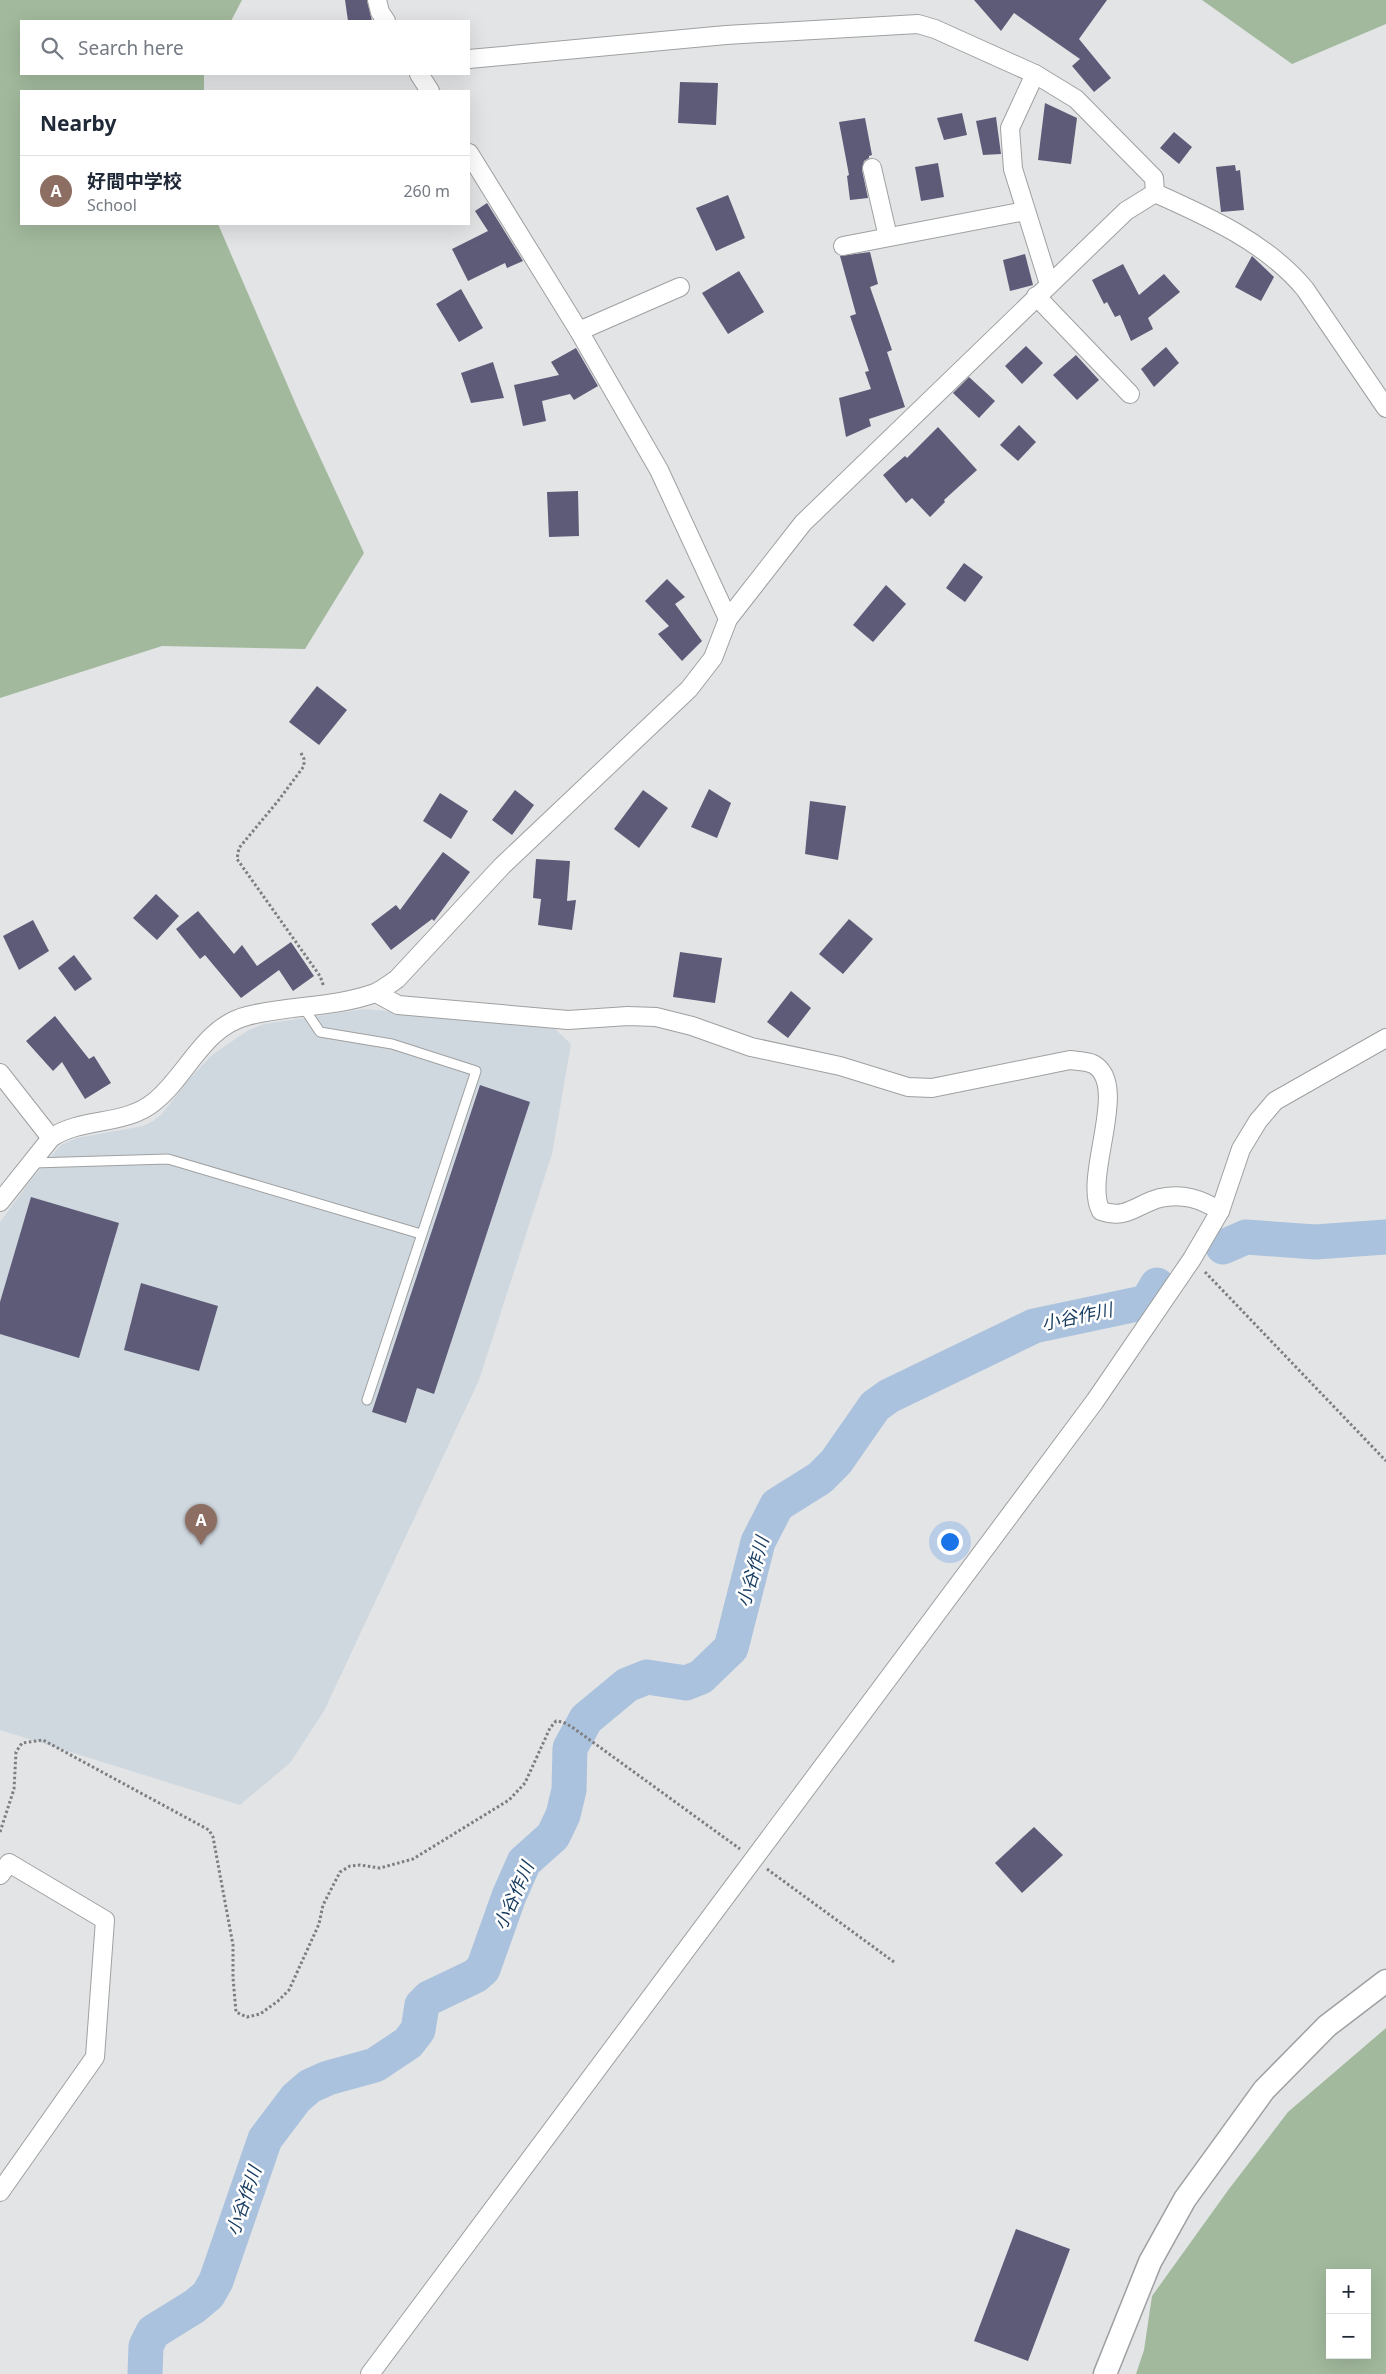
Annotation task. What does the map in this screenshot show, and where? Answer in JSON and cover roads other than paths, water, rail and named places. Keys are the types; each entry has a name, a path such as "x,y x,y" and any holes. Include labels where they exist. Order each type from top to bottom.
{"street":[{"path":"377,0 380,12 385,20"},
{"path":"470,59 726,35 918,24 935,29 1035,74 1076,99 1154,178 1155,193"},
{"path":"1035,74 1010,128 1013,169 1049,284"},
{"path":"420,75 429,90"},
{"path":"470,155 579,330 658,470 728,620"},
{"path":"872,168 888,237"},
{"path":"0,1202 51,1138 62,1131 135,1113 153,1103 169,1087 206,1042 232,1023 246,1016 329,1004 376,993 397,979 502,866 689,689 713,658 728,620 803,522 1126,211 1155,193"},
{"path":"1155,193 1192,209 1253,243 1292,273 1305,289 1386,408"},
{"path":"843,246 1025,210"},
{"path":"579,330 680,287"},
{"path":"1036,296 1130,394"},
{"path":"376,993 398,1005 568,1020 628,1016 656,1017 692,1026 751,1047 840,1066 908,1087 932,1088 1070,1060 1093,1064 1102,1072 1108,1091 1108,1110 1099,1155 1096,1203 1101,1211 1113,1215 1136,1210 1160,1198 1190,1196 1220,1211"},
{"path":"370,2374 1095,1402 1192,1259 1220,1211 1241,1149 1258,1121 1275,1101 1386,1038"},
{"path":"0,1073 51,1138"},
{"path":"0,1875 9,1863 104,1920 95,2057 0,2192"},
{"path":"1105,2374 1150,2262 1185,2199 1264,2090 1327,2026 1386,1981"}],"lane":[{"path":"304,1008 320,1032 392,1044 476,1071 368,1400"},
{"path":"30,1163 168,1159 421,1234"}],"waterway":[{"name":"小谷作川","path":"1223,1247 1246,1237 1315,1242 1386,1237"},
{"name":"小谷作川","path":"145,2374 146,2346 153,2332 195,2306 208,2295 216,2281 265,2139 296,2098 310,2086 328,2078 375,2065 408,2043 418,2030 422,2005 429,1998 475,1976 483,1969 509,1896 524,1862 553,1836 563,1815 569,1790 570,1748 586,1719 627,1685 647,1677 686,1683 701,1677 731,1648 758,1542 777,1505 820,1478 836,1462 875,1406 889,1396 1034,1326 1147,1302 1157,1285"}],"place":[{"name":"好間中学校","path":"201,1545"}]}
